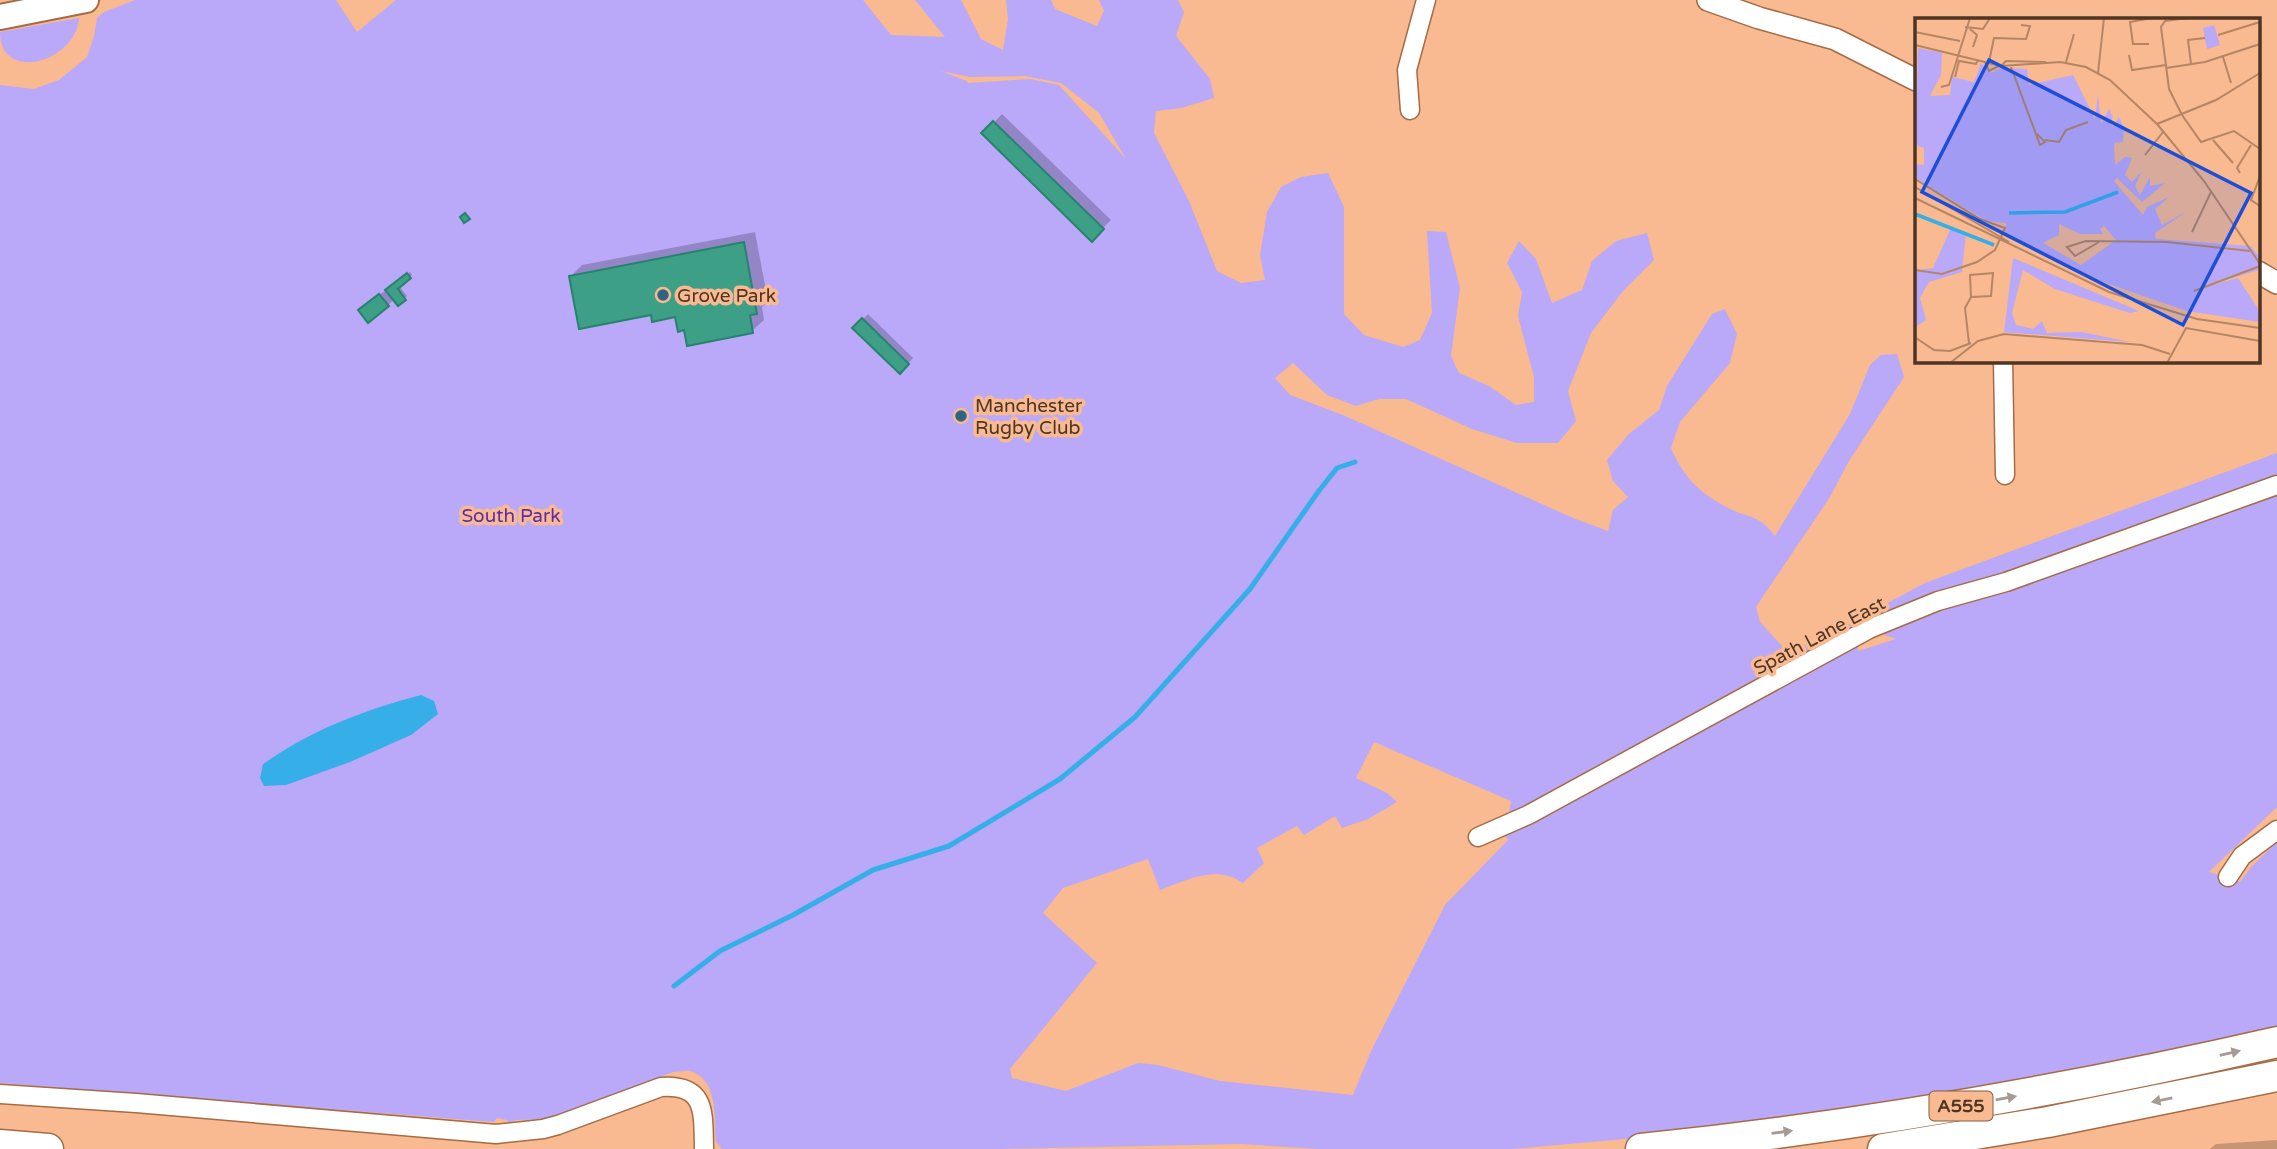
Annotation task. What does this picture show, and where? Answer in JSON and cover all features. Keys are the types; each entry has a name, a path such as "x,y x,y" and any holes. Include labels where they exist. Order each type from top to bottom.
{"highway":[{"name":"A555","path":"1641,1149 1937,1110 2150,1071 2277,1042"},
{"name":"A555","path":"1883,1149 2049,1122 2277,1076"},
{"path":"0,1145 48,1149"}],"main road":[{"path":"0,16 86,0"}],"street":[{"path":"1410,110 1407,70 1426,0"},
{"path":"1708,0 1759,18 1835,39 1915,79"},
{"path":"2260,273 2277,283"},
{"path":"2003,362 2005,475"},
{"name":"Spath Lane East","path":"1478,836 1528,815 1869,629 1938,601 2006,582 2277,485"},
{"path":"2228,877 2242,856 2277,830"},
{"path":"0,1094 496,1134 558,1125 661,1087 675,1086 688,1089 701,1104 704,1149"}],"green space":[{"name":"South Park","path":"135,0 336,0 357,32 396,0 863,0 891,35 945,37 915,0 961,0 981,39 1003,50 1008,19 1006,0 1051,0 1055,9 1097,26 1104,11 1099,0 1178,0 1184,12 1176,36 1210,79 1214,98 1181,108 1156,111 1154,133 1189,201 1217,271 1241,283 1265,280 1260,255 1267,212 1281,187 1301,177 1328,173 1344,207 1344,314 1364,335 1403,347 1420,340 1432,313 1427,231 1446,232 1460,288 1451,356 1459,373 1489,386 1516,405 1534,402 1534,377 1518,316 1522,292 1507,263 1519,241 1536,259 1552,303 1582,290 1592,261 1616,241 1647,233 1654,260 1623,291 1591,333 1568,391 1576,421 1558,443 1517,443 1472,429 1406,399 1379,399 1356,406 1327,395 1293,363 1275,378 1290,395 1343,415 1573,518 1608,531 1613,510 1628,497 1613,481 1607,460 1629,434 1659,410 1667,386 1712,314 1725,309 1737,334 1730,363 1680,422 1671,448 1682,469 1702,491 1730,509 1760,521 1775,536 1850,414 1870,365 1881,355 1897,354 1904,377 1849,461 1830,497 1756,607 1760,622 1783,647 1811,644 1925,583 2277,453 2277,807 2209,872 2240,882 2277,842 2277,1031 1925,1100 1703,1132 1512,1149 1319,1149 1240,1144 999,1149 722,1149 716,1142 715,1112 710,1091 699,1075 688,1071 673,1072 549,1119 516,1120 509,1123 497,1118 494,1122 0,1083 0,85 34,89 59,80 87,57 97,18 104,12","holes":["941,71 970,77 1025,76 1061,83 1099,113 1126,159 1059,85 1030,79 968,83","1876,632 1896,639 1858,651 1858,641","1374,742 1511,801 1505,837 1509,839 1445,905 1371,1051 1353,1095 1220,1081 1158,1065 1138,1063 1066,1091 1012,1078 1010,1069 1097,963 1043,913 1063,888 1148,859 1160,890 1191,878 1212,874 1233,877 1243,883 1264,863 1257,848 1297,826 1304,835 1335,816 1342,828 1368,819 1397,802 1387,793 1356,778"]},
{"path":"79,18 75,33 65,46 38,61 24,62 12,58 3,48 0,32"}],"water":[{"path":"421,695 434,701 438,714 411,735 350,762 286,785 264,786 260,778 263,764 300,741 358,715"}],"building":[{"path":"993,121 1104,229 1092,242 981,133"},
{"path":"465,213 470,219 464,223 460,217"},
{"name":"Grove Park","path":"744,242 757,314 750,315 753,333 687,346 684,330 678,332 675,317 652,322 651,315 579,329 569,276"},
{"path":"407,273 411,278 398,289 406,300 398,306 385,290"},
{"path":"379,294 389,306 368,323 358,310"},
{"path":"862,318 909,364 900,374 852,328"}],"waterway":[{"path":"674,986 720,951 793,915 873,870 949,846 1060,779 1135,717 1250,589 1337,468 1355,462"}],"place":[{"name":"Grove Park","path":"663,295"},
{"name":"Manchester Rugby Club","path":"961,416"}]}
